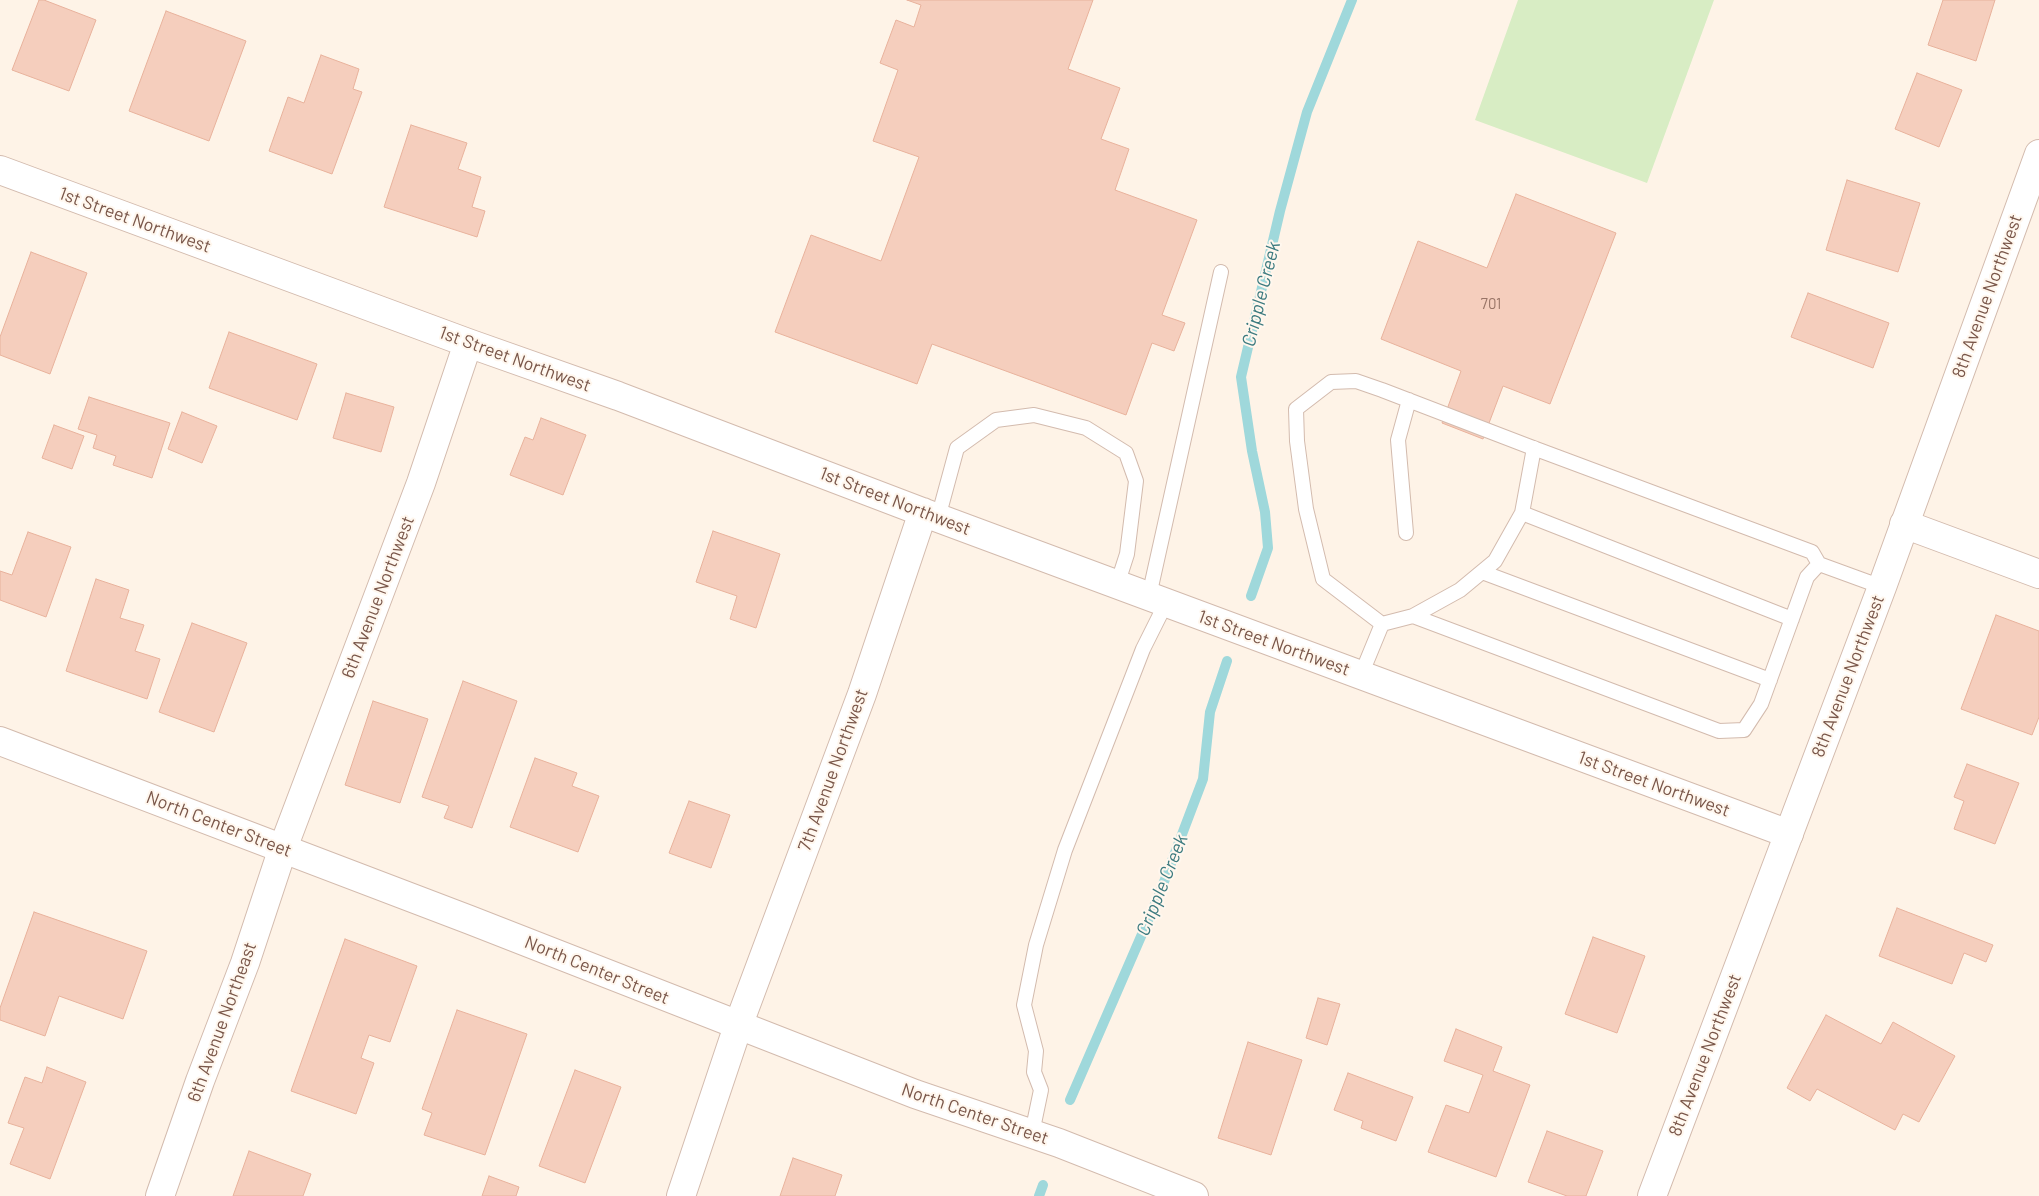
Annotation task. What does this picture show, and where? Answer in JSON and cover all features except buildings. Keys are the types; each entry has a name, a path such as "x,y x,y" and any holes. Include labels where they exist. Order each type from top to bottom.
{"street":[{"name":"8th Avenue Northwest","path":"1652,1196 1882,587 2039,154"},
{"name":"1st Street Northwest","path":"0,170 468,343 618,396 931,515 1789,834"},
{"name":"6th Avenue Northwest","path":"283,848 421,483 468,343"},
{"name":"7th Avenue Northwest","path":"681,1196 738,1026 931,515"},
{"path":"1904,524 2039,574"},
{"name":"North Center Street","path":"0,741 470,920 915,1094 1032,1134 1194,1196"},
{"name":"6th Avenue Northeast","path":"160,1196 200,1081 245,963 283,848"}],"lane":[{"path":"1032,1134 1041,1090 1034,1072 1036,1051 1024,1005 1036,945 1065,850 1143,649 1158,599 1221,272"},
{"path":"1382,624 1323,579 1306,509 1297,441 1296,409 1331,382 1356,381 1409,400 1812,552 1819,564 1882,587"},
{"path":"1406,533 1398,440 1409,400"},
{"path":"931,515 957,448 996,420 1034,415 1086,428 1126,453 1136,481 1127,554 1117,584"},
{"path":"1382,624 1413,616 1460,590 1495,561 1522,513 1534,448"},
{"path":"1522,513 1792,619"},
{"path":"1413,616 1719,731 1744,730 1761,704 1807,577 1819,564"},
{"path":"1482,572 1770,680"},
{"path":"1361,675 1382,624"}],"green space":[{"path":"1518,0 1714,0 1647,183 1475,120"}],"waterway":[{"name":"Cripple Creek","path":"1251,596 1268,548 1265,512 1252,451 1241,377 1280,211 1307,112 1352,0"},
{"name":"Cripple Creek","path":"1070,1100 1159,895 1203,779 1210,712 1227,661"},
{"name":"Cripple Creek","path":"1039,1196 1043,1185"}]}
